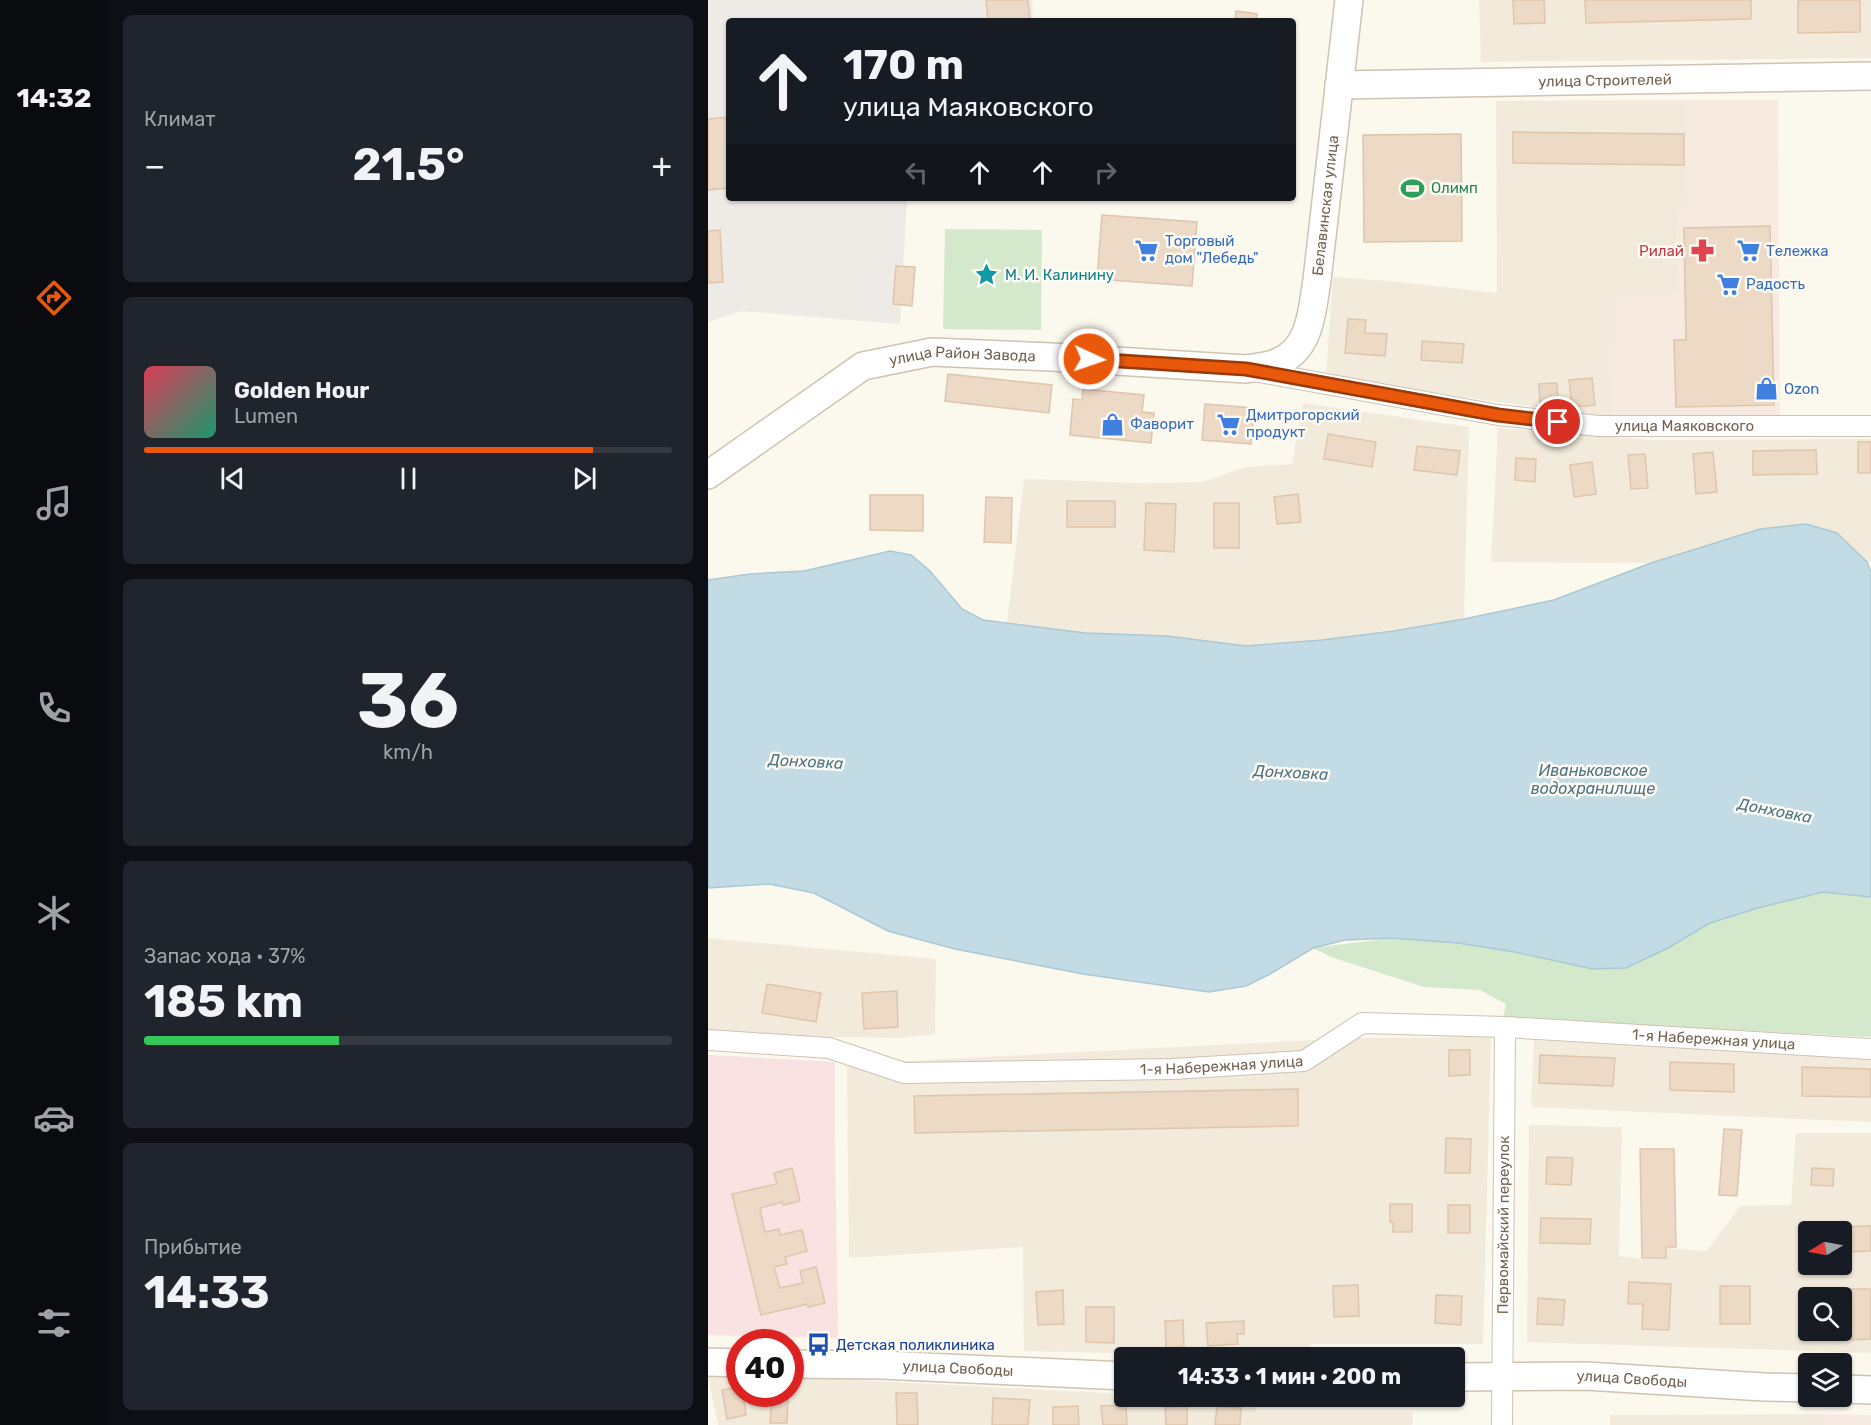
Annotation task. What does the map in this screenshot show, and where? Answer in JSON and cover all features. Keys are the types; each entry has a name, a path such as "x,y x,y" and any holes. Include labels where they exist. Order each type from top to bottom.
{"main road":[{"name":"Белавинская улица","path":"1246,369 1268,365 1289,357 1303,341 1308,330 1317,280 1349,0"},
{"name":"улица Строителей","path":"1339,86 1871,76"},
{"name":"улица Район Завода","path":"708,475 863,366 932,352 1246,369"},
{"path":"708,1362 726,1363"},
{"name":"улица Свободы","path":"804,1364 882,1365 1114,1376"},
{"name":"улица Свободы","path":"1465,1377 1586,1376 1798,1387"},
{"path":"1852,1389 1871,1390"}],"street":[{"name":"улица Район Завода","path":"1246,369 1498,415"},
{"name":"улица Маяковского","path":"1498,415 1599,426 1871,426"},
{"name":"1-я Набережная улица","path":"708,1040 829,1048 904,1073 1173,1069 1304,1062 1362,1023 1505,1027 1871,1049"},
{"name":"Первомайский переулок","path":"1502,1425 1505,1027"}],"shaded area":[{"path":"708,0 1032,0 1033,18 726,18 726,201 907,201 900,324 741,311 708,322"},
{"path":"1479,0 1871,0 1871,58 1481,62"},
{"path":"1687,100 1688,204 1677,205 1678,292 1610,418 1326,377 1333,277 1497,293 1496,101"},
{"path":"1687,100 1778,100 1780,416 1610,418 1613,293 1678,292 1677,204 1688,204"},
{"path":"1303,403 1469,427 1464,619 1322,640 1246,646 1085,633 1007,623 1024,479 1139,483 1203,482 1245,467 1292,464"},
{"path":"1498,428 1650,440 1871,439 1871,561 1867,562 1837,533 1723,541 1651,563 1491,562"},
{"path":"708,938 936,959 935,1034 900,1038 708,1032"},
{"path":"1491,1037 1483,1344 1114,1347 1114,1353 1024,1351 1023,1247 849,1258 847,1064 1355,1038"},
{"path":"1534,1040 1871,1059 1871,1122 1531,1107"},
{"path":"708,1055 835,1062 838,1338 804,1337 804,1329 726,1329 726,1335 708,1335"},
{"path":"1529,1125 1622,1127 1619,1256 1642,1259 1666,1258 1667,1248 1707,1251 1740,1206 1791,1205 1796,1133 1871,1133 1871,1353 1527,1342"},
{"path":"708,1377 726,1377 726,1407 804,1407 804,1378 1114,1393 1114,1407 1256,1407 1256,1412 1413,1412 1412,1425 718,1425"},
{"path":"1820,1414 1820,1425 1610,1425 1610,1415"},
{"path":"1820,1414 1871,1415 1871,1425 1820,1425"}],"green space":[{"path":"945,229 1042,230 1041,330 943,329"},
{"path":"1823,892 1871,897 1871,1037 1503,1019 1506,1004 1480,990 1424,987 1331,957 1313,948 1392,938 1459,943 1515,952 1593,969 1626,968 1668,948 1710,923"}],"water":[{"name":"Иваньковское водохранилище","path":"1806,524 1837,533 1867,562 1871,572 1871,897 1823,892 1758,908 1710,923 1668,948 1626,968 1593,969 1515,952 1458,943 1392,938 1345,940 1313,948 1246,986 1209,992 1083,974 955,949 888,931 814,893 769,884 708,888 708,580 750,574 804,571 890,551 911,555 930,571 962,609 983,620 1085,633 1167,636 1246,646 1393,631 1554,600 1651,563 1760,529"}],"building":[{"path":"986,0 1028,0 1030,18 988,18"},
{"path":"1513,0 1544,0 1545,23 1514,24"},
{"path":"1585,0 1751,0 1751,19 1586,23"},
{"path":"1798,0 1860,0 1860,32 1798,33"},
{"path":"1236,11 1257,14 1256,18 1235,18"},
{"path":"726,117 726,188 708,190 708,119"},
{"path":"1513,132 1684,134 1684,165 1513,163"},
{"name":"Олимп","path":"1461,134 1462,241 1364,242 1363,135"},
{"name":"Торговый дом \"Лебедь\"","path":"1102,215 1197,222 1192,286 1097,279"},
{"name":"Радость","path":"1770,226 1774,405 1676,407 1674,340 1686,340 1684,228"},
{"path":"720,230 723,282 708,283 708,231"},
{"path":"896,266 915,267 912,306 893,304"},
{"path":"1348,319 1366,320 1365,333 1387,334 1385,356 1345,353"},
{"path":"1422,341 1464,344 1462,363 1421,360"},
{"path":"948,374 1052,385 1049,413 945,401"},
{"path":"1592,378 1595,405 1572,407 1569,380"},
{"path":"1557,383 1558,404 1540,405 1539,384"},
{"name":"Фаворит","path":"1083,389 1144,395 1142,412 1154,413 1151,443 1070,435 1073,399 1082,400"},
{"name":"Дмитрогорский продукт","path":"1205,404 1254,408 1251,444 1202,440"},
{"path":"1328,434 1376,442 1372,467 1324,459"},
{"path":"1858,442 1871,442 1871,473 1858,473"},
{"path":"1417,446 1460,451 1457,475 1414,470"},
{"path":"1816,450 1817,474 1753,475 1753,451"},
{"path":"1713,452 1717,492 1696,494 1693,454"},
{"path":"1645,454 1648,488 1631,489 1628,455"},
{"path":"1516,458 1536,459 1535,482 1515,480"},
{"path":"1592,462 1596,494 1574,497 1570,465"},
{"path":"1298,494 1301,522 1277,524 1274,497"},
{"path":"870,495 923,495 923,531 870,530"},
{"path":"986,497 1012,498 1011,543 984,542"},
{"path":"1067,501 1115,501 1115,527 1067,527"},
{"path":"1146,503 1176,504 1174,552 1144,550"},
{"path":"1214,503 1239,503 1239,548 1214,548"},
{"path":"767,984 821,993 816,1022 762,1013"},
{"path":"897,991 898,1027 864,1029 862,993"},
{"path":"1449,1050 1470,1050 1470,1075 1449,1076"},
{"path":"1540,1055 1615,1058 1613,1086 1539,1083"},
{"path":"1670,1062 1734,1064 1734,1092 1670,1090"},
{"path":"1802,1067 1871,1069 1871,1097 1802,1096"},
{"path":"1298,1089 1298,1126 915,1133 914,1096"},
{"path":"1724,1129 1742,1130 1737,1196 1719,1195"},
{"path":"1446,1138 1471,1139 1470,1173 1445,1173"},
{"path":"1640,1149 1674,1149 1676,1247 1666,1247 1666,1258 1642,1258"},
{"path":"1547,1157 1573,1158 1571,1185 1546,1184"},
{"path":"792,1168 800,1201 783,1205 782,1202 760,1208 765,1232 779,1229 780,1235 802,1230 807,1251 785,1257 787,1264 774,1267 780,1288 803,1283 800,1271 816,1267 825,1303 808,1307 808,1304 761,1315 732,1194 777,1184 774,1173"},
{"path":"1812,1168 1834,1169 1833,1186 1811,1185"},
{"path":"1390,1204 1412,1204 1412,1232 1393,1232 1393,1223 1390,1222"},
{"path":"1448,1205 1470,1205 1470,1233 1448,1233"},
{"path":"1541,1218 1591,1219 1590,1244 1540,1243"},
{"path":"1852,1226 1871,1226 1871,1251 1852,1252"},
{"path":"1629,1282 1671,1284 1669,1330 1642,1329 1643,1304 1628,1304"},
{"path":"1358,1285 1359,1316 1334,1317 1333,1286"},
{"path":"1720,1286 1750,1286 1750,1324 1720,1324"},
{"path":"1852,1289 1871,1289 1871,1339 1852,1340"},
{"path":"1063,1290 1064,1324 1038,1325 1036,1292"},
{"path":"1436,1295 1462,1296 1461,1325 1435,1323"},
{"path":"1538,1298 1565,1300 1563,1325 1537,1324"},
{"path":"1086,1307 1114,1307 1114,1343 1086,1342"},
{"path":"1183,1320 1184,1347 1166,1347 1165,1321"},
{"path":"1244,1321 1244,1334 1237,1334 1238,1344 1208,1346 1206,1323"},
{"path":"726,1389 726,1407 745,1407 746,1415 727,1419 722,1390"},
{"path":"896,1393 917,1393 918,1425 897,1425"},
{"path":"993,1398 1030,1400 1028,1425 992,1425"},
{"path":"1078,1406 1079,1425 1053,1425 1053,1407"},
{"path":"1101,1406 1126,1407 1127,1425 1103,1425"},
{"path":"771,1407 788,1407 787,1423 770,1423"},
{"path":"1165,1407 1187,1407 1187,1425 1166,1425"},
{"path":"1217,1407 1241,1408 1240,1425 1215,1425"}],"place":[{"name":"Олимп","path":"1413,188"},
{"name":"Торговый дом \"Лебедь\"","path":"1147,250"},
{"name":"Рилай","path":"1702,251"},
{"name":"Тележка","path":"1748,251"},
{"name":"М. И. Калинину","path":"987,275"},
{"name":"Радость","path":"1728,284"},
{"name":"Ozon","path":"1766,389"},
{"name":"Фаворит","path":"1112,424"},
{"name":"Дмитрогорский продукт","path":"1228,424"},
{"name":"Детская поликлиника","path":"818,1345"}],"route":[{"path":"1089,359 1246,369 1498,415 1558,422"}],"water label":[{"name":"Донховка","path":"806,761"},
{"name":"Донховка","path":"1291,772"},
{"name":"Донховка","path":"1775,810"}]}
